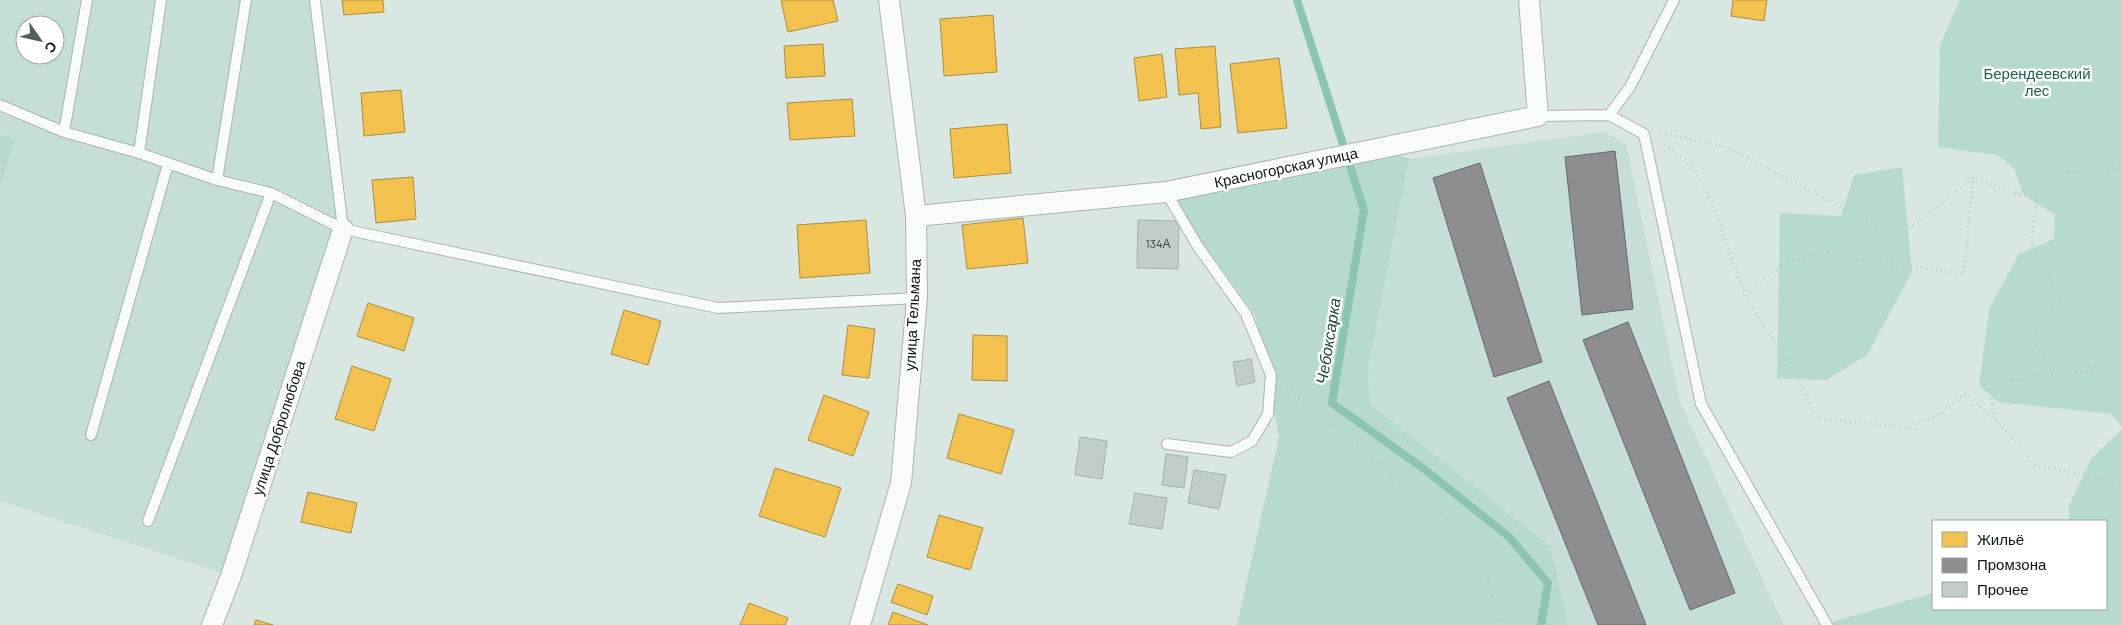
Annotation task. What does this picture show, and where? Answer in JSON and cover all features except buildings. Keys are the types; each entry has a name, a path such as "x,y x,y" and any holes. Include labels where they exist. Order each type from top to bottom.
{"street":[{"name":"улица Тельмана","path":"860,625 901,483 917,298 916,216 889,0"},
{"path":"1529,0 1538,116"},
{"name":"Красногорская улица","path":"916,216 1166,192 1538,116"},
{"name":"улица Добролюбова","path":"212,625 231,576 343,229"}],"lane":[{"path":"64,132 87,0"},
{"path":"138,153 161,0"},
{"path":"216,180 246,0"},
{"path":"315,0 343,229"},
{"path":"1609,115 1630,87 1674,0"},
{"path":"0,105 64,132 138,153 216,180 271,193 343,229 718,308 917,298"},
{"path":"1538,116 1609,115 1644,134 1701,404 1827,625"},
{"path":"91,435 168,164"},
{"path":"1166,192 1197,245 1246,314 1271,375 1268,414 1252,441 1231,452 1167,444"},
{"path":"148,522 271,193"}],"path":[{"path":"1644,134 1656,131 1726,147 1868,219 1899,237 1974,177"},
{"path":"1644,134 1673,150 1694,170 1707,194 1746,296 1790,366 1818,418 1906,428 1939,414 1965,394 1997,421 2036,466 2122,482"},
{"path":"2014,194 2065,172 2122,167"},
{"path":"1746,296 1761,281 1788,261 1828,253 1964,274 1974,177"},
{"path":"1974,177 2014,194 2038,199 2031,243 2060,300 2044,310 2032,337 2053,374"},
{"path":"1997,421 1991,398 1996,382 2053,374 2090,372 2122,350"},
{"path":"1271,375 1479,546 1500,625"}],"shaded area":[{"path":"0,0 315,0 343,229 231,576 0,501 0,186 15,139 0,134"},
{"path":"1604,132 1626,144 1680,402 1784,625 1568,625 1551,547 1370,404 1368,368 1409,159"}],"green space":[{"name":"Берендеевский лес","path":"1960,0 2122,0 2122,426 2111,414 1998,402 1979,385 1989,309 2019,254 2054,239 2055,215 2023,194 2014,168 1997,155 1938,147 1940,45"},
{"path":"0,134 15,139 0,186"},
{"path":"1384,148 1409,159 1368,368 1370,404 1551,547 1568,625 1237,625 1279,437 1255,315 1166,192"},
{"path":"1902,167 1912,272 1867,355 1826,380 1777,378 1780,213 1841,216 1854,175"},
{"path":"2122,429 2122,625 1821,625 1932,593 1932,610 2107,610 2107,520 2069,520 2069,506 2091,459"}],"waterway":[{"name":"Чебоксарка","path":"1297,0 1364,210 1332,403 1424,469 1509,537 1548,583 1541,625"}]}
